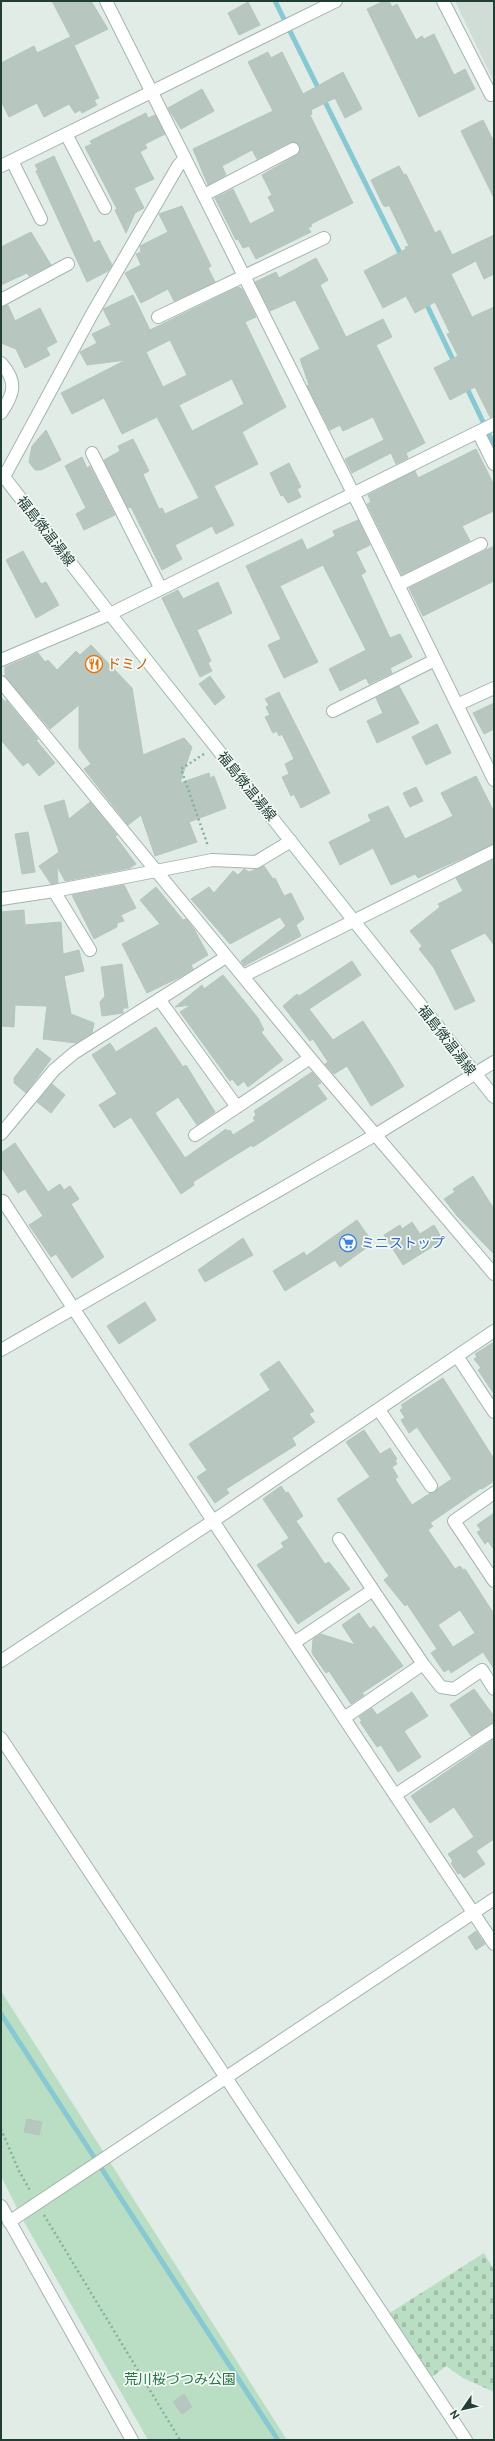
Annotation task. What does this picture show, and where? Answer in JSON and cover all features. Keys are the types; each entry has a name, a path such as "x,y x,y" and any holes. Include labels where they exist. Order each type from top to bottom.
{"street":[{"path":"106,1 353,493 494,780"},
{"path":"41,219 6,163 336,1"},
{"path":"443,1 493,96"},
{"path":"66,134 105,208"},
{"path":"204,195 293,149"},
{"path":"3,475 92,314 178,166 185,158"},
{"path":"158,317 324,238"},
{"path":"1,300 68,264"},
{"path":"1,363 12,380 12,397 1,413"},
{"path":"1,660 110,614 494,424"},
{"path":"478,432 494,464"},
{"path":"92,453 161,589"},
{"name":"福島微温湯線","path":"3,475 110,614 474,1074 494,1097"},
{"path":"398,585 481,544"},
{"path":"333,711 435,660"},
{"path":"1,682 310,1058 494,1274"},
{"path":"457,705 494,688"},
{"path":"1,899 54,891 154,870 212,860 256,862 291,841"},
{"path":"243,976 494,850"},
{"path":"54,891 90,950"},
{"path":"1,1134 59,1066 74,1053 226,957"},
{"path":"159,999 237,1107"},
{"path":"195,1135 310,1058"},
{"path":"1,1350 375,1135 494,1062"},
{"path":"2,1201 494,1944"},
{"path":"1,1660 213,1521 494,1331"},
{"path":"457,1356 494,1412"},
{"path":"379,1410 431,1486"},
{"path":"494,1494 454,1521 494,1581"},
{"path":"339,1539 423,1664 441,1687 454,1689 482,1670 494,1689"},
{"path":"295,1642 373,1590"},
{"path":"344,1718 423,1664"},
{"path":"395,1796 494,1730"},
{"path":"1,1738 225,2079 466,2440"},
{"path":"8,2222 494,1899"},
{"path":"1,2206 8,2222 132,2440"}],"path":[{"path":"212,860 180,768 216,747"},
{"path":"1,2129 19,2171 34,2198"},
{"path":"42,2211 180,2440"}],"shaded area":[{"path":"455,1 494,1 494,82"}],"green space":[{"name":"荒川桜づつみ公園","path":"1,1991 287,2440 148,2440 23,2220 1,2176"},
{"path":"484,2253 494,2270 494,2392 463,2378 446,2366 431,2378 388,2314"}],"building":[{"path":"52,1 91,1 108,29 75,45"},
{"path":"384,1 389,1 392,7 397,4 416,40 422,36 424,39 434,34 454,75 465,69 475,89 419,117 367,9"},
{"path":"248,2 260,25 239,35 228,13"},
{"path":"70,37 99,98 94,100 97,105 82,113 80,110 75,113 69,104 44,117 37,103 9,117 1,101 1,63 34,46 37,53"},
{"path":"268,52 271,58 282,52 303,94 343,72 362,109 345,118 335,98 311,110 312,114 310,115 353,203 311,224 312,226 308,228 311,232 256,259 249,246 243,248 238,239 236,240 215,198 233,189 250,224 275,211 268,197 272,195 262,175 297,155 300,150 299,145 297,143 290,142 257,159 252,150 222,166 226,175 208,185 193,149 273,111 248,62"},
{"path":"202,89 214,111 181,129 168,108"},
{"path":"146,113 148,118 155,115 165,134 145,144 147,148 140,152 154,179 134,188 144,208 135,213 126,233 115,210 117,209 85,147 92,144 90,141"},
{"path":"483,120 494,142 494,198 461,131"},
{"path":"54,156 94,243 99,240 112,265 108,271 87,282 36,171 38,170 35,165"},
{"path":"399,166 404,175 406,174 435,233 440,230 452,255 494,235 494,274 484,279 476,261 451,274 472,317 494,307 494,417 490,417 475,387 450,400 434,368 458,356 447,334 450,333 435,302 415,313 406,296 383,308 364,271 409,246 389,205 386,207 383,205 371,180"},
{"path":"182,206 211,266 208,268 215,282 174,301 168,289 141,303 125,273 141,265 136,254 141,252 140,246 168,232 159,214"},
{"path":"31,232 51,265 29,276 27,273 1,285 1,247"},
{"path":"316,258 328,280 320,285 346,337 383,319 392,337 376,345 425,443 406,453 408,458 396,464 391,453 352,473 345,459 384,440 373,417 343,431 340,425 330,430 307,386 309,385 300,359 320,349 295,300 270,311 255,282 276,272 279,278"},
{"path":"238,287 242,289 256,317 245,322 286,407 242,432 258,464 214,486 234,525 216,534 212,526 175,545 182,559 162,570 131,507 128,508 104,460 120,451 118,446 133,439 149,471 143,474 159,509 162,508 165,514 199,498 157,417 122,434 104,398 72,414 61,393 126,360 87,365 80,352 97,343 92,334 111,325 103,309 133,295 150,330","holes":["170,340 187,375 163,387 146,352","232,379 244,404 192,431 179,405"]},
{"path":"8,305 15,321 40,308 57,342 46,348 50,355 25,368 16,349 1,343 1,307"},
{"path":"46,430 61,460 41,470 35,470 29,462 32,446"},
{"path":"476,449 494,485 494,511 462,526 470,541 402,575 367,504 371,502 368,495 415,471 418,478"},
{"path":"82,457 87,468 90,466 115,515 84,530 76,514 86,508 65,466"},
{"path":"289,463 301,487 297,489 301,497 288,503 283,495 281,496 270,473"},
{"path":"358,520 370,545 356,552 366,572 361,575 390,638 400,634 412,657 390,668 392,673 369,684 366,678 340,691 329,669 366,650 323,565 280,586 318,662 284,678 268,645 281,639 246,566 302,539 307,550 335,536 333,531"},
{"path":"494,546 494,581 423,616 409,588"},
{"path":"23,551 41,584 46,582 59,605 36,618 6,560"},
{"path":"218,582 232,613 197,630 211,661 208,663 212,671 200,677 162,598 178,590 183,599"},
{"path":"91,645 132,688 143,755 184,738 192,747 180,783 209,773 210,778 214,776 226,808 189,822 197,842 155,856 141,815 128,825 84,769 91,764 79,748 79,705 50,729 5,676 5,667 38,653 45,662 48,660 57,670 76,651 80,655"},
{"path":"210,676 225,697 215,705 199,684"},
{"path":"399,686 419,723 377,743 367,721 383,713 376,698"},
{"path":"279,692 330,793 301,808 294,794 291,796 282,777 289,774 285,764 294,759 282,734 279,736 277,731 273,733 265,717 270,715 266,707 269,705 265,699"},
{"path":"1,697 6,703 6,700 38,739 36,740 55,763 39,776 28,762 23,766 1,740"},
{"path":"494,703 494,729 484,734 473,713"},
{"path":"437,724 451,753 426,765 412,737"},
{"path":"476,776 494,812 494,844 418,878 415,874 391,885 373,848 340,865 329,842 371,821 368,815 388,806 405,839 453,816 441,793"},
{"path":"416,787 423,801 410,807 403,793"},
{"path":"64,800 69,819 90,802 117,835 115,836 136,864 130,868 65,881 57,866 58,883 51,884 39,866 59,852 44,806"},
{"path":"28,832 35,872 22,874 15,834"},
{"path":"494,859 494,945 485,933 450,950 475,1001 455,1010 434,968 419,949 422,946 410,931 440,907 438,904 463,891 456,878"},
{"path":"264,866 273,879 275,878 284,896 291,893 304,919 296,925 301,936 244,966 241,961 286,926 280,917 230,944 191,899 209,887 214,893 233,871 238,875 244,869 249,872"},
{"path":"124,885 136,908 121,915 124,921 117,923 117,927 94,939 72,895"},
{"path":"156,887 183,920 186,919 194,929 208,955 191,965 193,969 147,993 122,944 160,924 140,900"},
{"path":"24,910 25,925 61,922 63,954 79,950 84,971 64,976 71,1014 94,1023 92,1033 76,1043 43,1039 47,1006 15,1005 14,1027 1,1026 1,912"},
{"path":"352,961 361,975 309,1009 333,1040 363,1021 392,1066 404,1086 371,1106 347,1066 334,1074 325,1064 328,1062 313,1039 310,1041 283,1006 297,994 299,996"},
{"path":"122,964 128,1008 123,1008 123,1013 102,1016 100,1002 105,996 101,967"},
{"path":"223,975 258,1018 264,1030 261,1032 283,1060 248,1087 244,1081 238,1086 232,1079 230,1081 180,1012 191,1005 175,1007 202,985 204,989"},
{"path":"156,1027 183,1067 186,1065 215,1112 197,1125 178,1097 155,1113 185,1158 226,1129 228,1131 230,1130 233,1135 255,1121 253,1118 256,1115 254,1111 312,1072 321,1083 317,1085 327,1099 253,1147 252,1145 193,1182 194,1185 181,1194 131,1117 114,1128 99,1105 117,1094 92,1055 110,1043 116,1052"},
{"path":"37,1048 51,1059 26,1093 14,1083 14,1078"},
{"path":"52,1084 65,1095 51,1113 37,1102"},
{"path":"15,1143 48,1192 60,1184 64,1190 70,1186 79,1199 71,1204 104,1257 72,1278 56,1254 51,1257 29,1225 43,1216 25,1189 18,1193 1,1167 1,1153"},
{"path":"473,1176 494,1209 494,1254 458,1217 444,1199 455,1192 453,1189"},
{"path":"357,1220 373,1243 340,1267 335,1260 285,1291 273,1271 304,1252 306,1256"},
{"path":"412,1222 420,1234 434,1225 443,1240 403,1265 384,1235 400,1225 402,1229"},
{"path":"243,1238 253,1255 205,1282 198,1270"},
{"path":"145,1302 156,1320 119,1344 107,1326"},
{"path":"494,1342 494,1394 478,1370 481,1368 474,1359 477,1357 475,1354"},
{"path":"279,1361 314,1411 309,1414 315,1422 292,1438 296,1445 226,1489 229,1493 215,1503 197,1477 207,1470 189,1444 270,1390 260,1374"},
{"path":"443,1378 494,1459 494,1481 482,1489 481,1488 430,1523 433,1526 428,1530 455,1569 460,1566 463,1570 465,1569 494,1614 494,1669 483,1652 451,1673 449,1669 444,1672 431,1653 437,1649 407,1604 405,1606 384,1580 389,1576 337,1499 370,1477 346,1442 364,1430 380,1454 390,1448 397,1459 395,1460 397,1464 392,1467 398,1477 395,1479 412,1505 452,1479 417,1427 409,1433 401,1420 405,1418 400,1410 403,1408 401,1405","holes":["460,1610 475,1633 453,1647 438,1625"]},
{"path":"281,1486 286,1493 288,1492 303,1516 296,1521 325,1564 329,1562 350,1589 298,1624 257,1565 284,1547 281,1543 289,1538 263,1499"},
{"path":"494,1513 494,1550 488,1541 485,1544 477,1532 481,1530 477,1525"},
{"path":"359,1613 370,1629 374,1626 403,1666 362,1693 364,1695 351,1704 329,1671 326,1673 312,1653 313,1639 321,1634 355,1645 342,1625"},
{"path":"474,1689 494,1716 494,1723 471,1736 450,1705"},
{"path":"412,1692 428,1716 404,1731 421,1757 398,1772 381,1745 377,1747 360,1722 362,1721 359,1717 372,1708 377,1715"},
{"path":"494,1739 494,1839 476,1851 485,1864 464,1878 460,1873 458,1874 451,1863 453,1861 448,1854 474,1837 454,1807 430,1823 411,1796"},
{"path":"476,1931 485,1944 476,1950 468,1937"},
{"path":"27,2119 42,2122 39,2135 24,2132"},
{"path":"184,2394 192,2407 182,2414 173,2402"}],"waterway":[{"path":"275,1 402,257"},
{"path":"425,301 455,364"},
{"path":"466,386 494,445"},
{"path":"1,2014 278,2440"}],"place":[{"name":"ドミノ","path":"94,664"},
{"name":"ミニストップ","path":"348,1243"}]}
